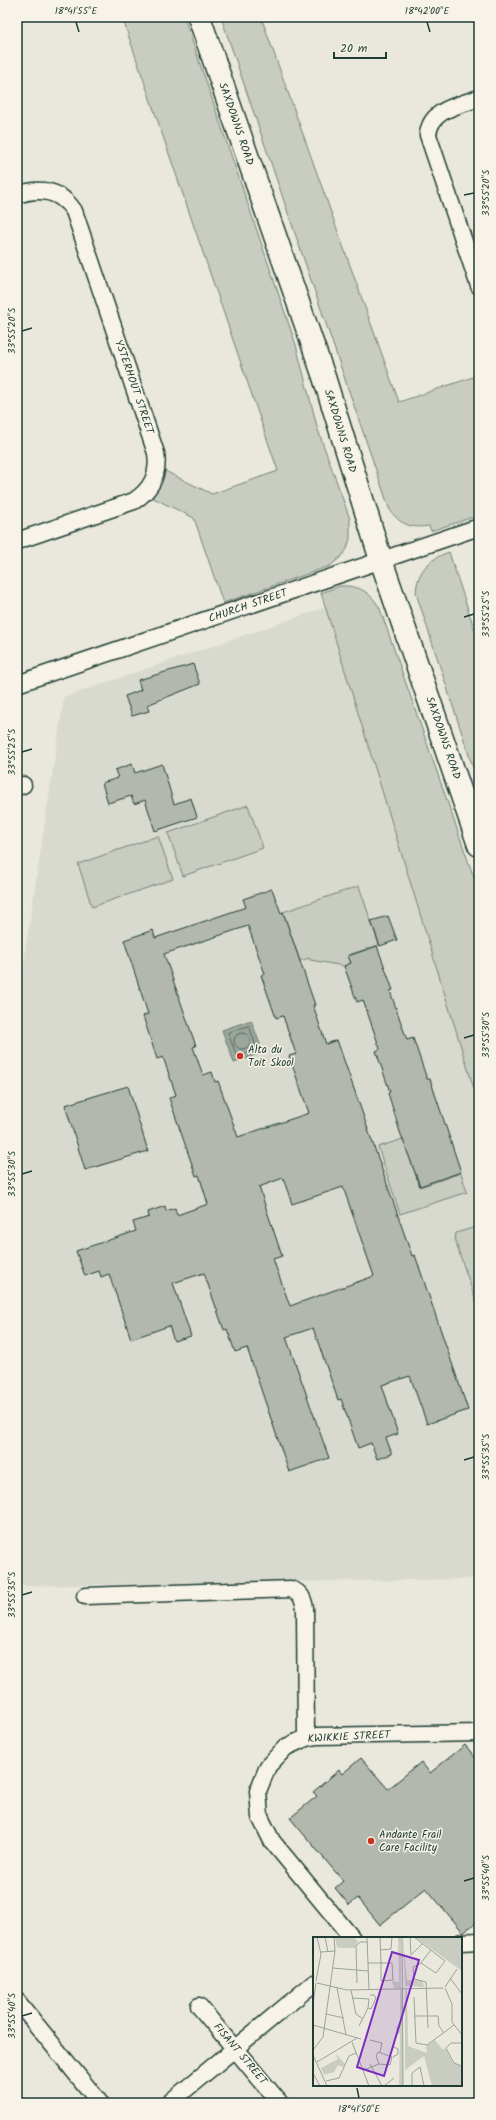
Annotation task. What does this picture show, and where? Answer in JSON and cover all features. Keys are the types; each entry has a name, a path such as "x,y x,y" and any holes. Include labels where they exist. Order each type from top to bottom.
{"street":[{"name":"SAXDOWNS ROAD","path":"199,17 324,377 381,560 479,845"},
{"path":"479,98 438,113 430,124 428,135 479,286"},
{"name":"YSTERHOUT STREET","path":"17,195 29,191 46,191 62,198 74,211 156,452 158,463 153,482 145,493 134,501 17,541"},
{"name":"CHURCH STREET","path":"17,684 479,527"},
{"path":"85,1596 291,1589 301,1594 305,1608 306,1738"},
{"name":"KWIKKIE STREET","path":"351,1937 272,1841 260,1817 258,1791 268,1766 286,1747 306,1738 317,1736 479,1733"},
{"path":"462,1942 479,1941"},
{"path":"169,2103 313,1984"},
{"path":"17,2001 99,2103"},
{"name":"FISANT STREET","path":"199,2006 280,2103"}],"shaded area":[{"path":"122,17 184,17 296,345 318,430 350,519 350,539 347,549 342,556 330,566 223,603 194,518 151,497 160,486 165,471 212,494 278,471"},
{"path":"221,17 261,17 399,402 479,375 479,515 431,531 429,526 416,527 401,522 389,508"},
{"path":"449,552 479,643 479,786 416,593 419,578 425,567 436,558"},
{"path":"340,586 359,588 373,598 380,609 479,892 479,1105 321,593"},
{"name":"Alta du Toit Skool","path":"326,607 479,1105 479,1579 17,1586 17,1006 64,697"},
{"path":"248,805 263,848 183,876 168,833"},
{"path":"158,836 173,879 92,907 78,864"},
{"path":"359,886 379,945 348,955 351,963 344,966 310,960 309,958 300,961 283,912"},
{"path":"403,1139 420,1187 461,1173 467,1192 400,1214 378,1147"},
{"path":"479,1226 479,1310 455,1241 456,1233"}],"water":[{"path":"251,1020 263,1052 234,1063 222,1030"}],"building":[{"path":"193,664 200,684 147,705 149,711 132,716 125,696 141,690 138,680"},
{"path":"132,764 135,773 162,764 174,804 191,798 197,817 155,831 145,800 134,804 131,796 108,803 102,783 118,778 115,770"},
{"path":"272,889 281,913 283,912 315,1005 313,1005 326,1044 337,1040 412,1256 415,1255 468,1410 427,1424 410,1376 382,1385 398,1434 386,1438 392,1454 377,1459 371,1443 358,1448 341,1399 338,1400 313,1328 286,1337 329,1458 289,1472 247,1348 235,1352 227,1329 224,1330 204,1273 173,1283 191,1336 174,1341 169,1326 131,1339 109,1274 101,1277 99,1271 85,1276 76,1251 136,1231 133,1222 149,1217 148,1212 165,1206 166,1211 175,1208 177,1215 208,1204 199,1175 196,1176 169,1098 176,1095 163,1057 157,1059 143,1016 148,1014 124,940 153,930 155,938 246,907 243,899","holes":["248,926 265,974 261,975 276,1018 283,1016 296,1054 289,1056 309,1113 238,1137 218,1081 215,1082 212,1072 203,1075 193,1047 196,1046 164,954","283,1178 292,1204 343,1187 374,1276 290,1306 273,1259 282,1256 259,1187"]},
{"path":"388,916 397,940 380,946 371,921"},
{"path":"377,946 393,990 390,991 407,1040 413,1038 427,1079 430,1079 461,1172 420,1186 400,1132 388,1093 390,1092 376,1051 380,1049 363,1000 357,1002 344,966 351,963 348,956"},
{"path":"128,1086 148,1151 85,1170 65,1105"},
{"name":"Andante Frail Care Facility","path":"465,1745 479,1762 479,1921 463,1932 426,1888 380,1925 358,1898 349,1905 335,1888 343,1881 290,1818 317,1796 313,1792 339,1770 342,1774 361,1758 388,1789 421,1762 430,1773"}],"place":[{"name":"Alta du Toit Skool","path":"240,1056"},
{"name":"Andante Frail Care Facility","path":"371,1841"}]}
